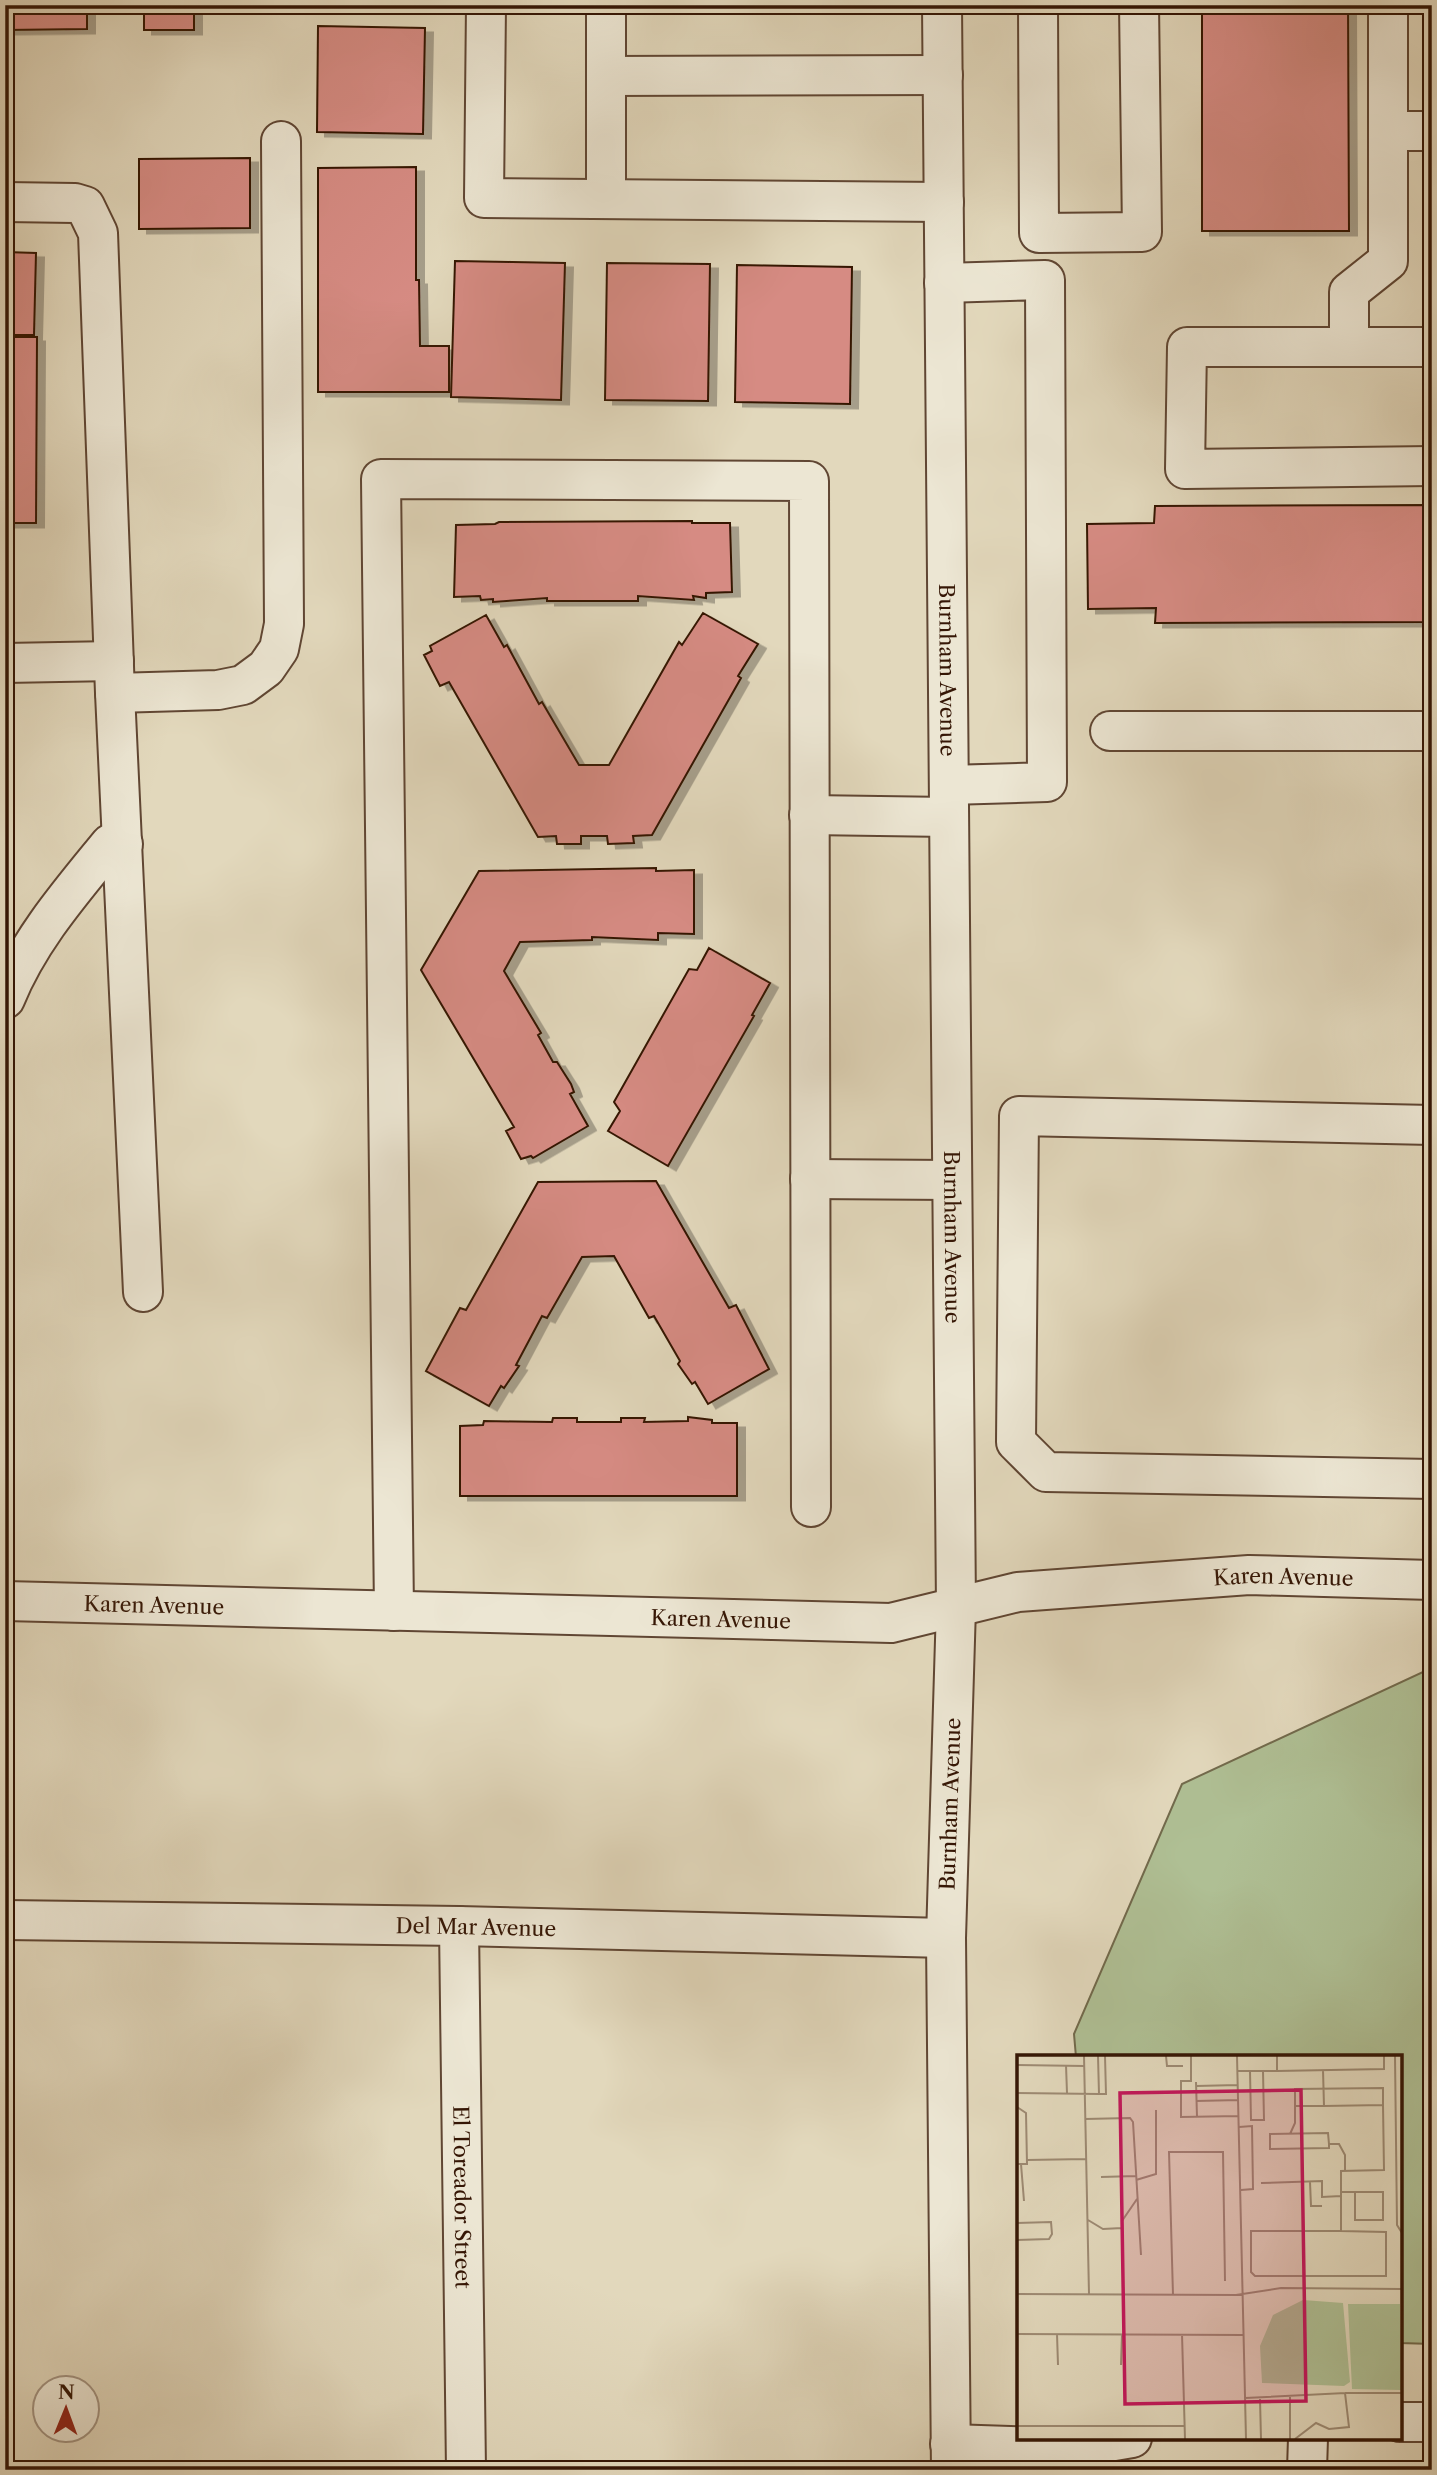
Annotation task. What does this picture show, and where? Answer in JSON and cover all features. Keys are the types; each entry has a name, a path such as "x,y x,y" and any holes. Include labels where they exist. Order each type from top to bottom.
{"street":[{"path":"486,5 484,198 944,202"},
{"path":"606,5 606,199"},
{"name":"Burnham Avenue","path":"942,5 956,1607 946,1938 951,2457"},
{"path":"1038,5 1039,233 1142,232 1139,5"},
{"path":"1349,347 1349,292 1388,261 1388,5"},
{"path":"606,76 943,75"},
{"path":"1388,131 1432,131"},
{"path":"5,663 218,691 243,685 266,668 279,649 284,624 282,141"},
{"path":"5,202 75,203 85,206 98,233 115,677 144,1292"},
{"path":"809,815 949,801 1047,782 1045,280 944,283"},
{"path":"1432,346 1186,347 1185,469 1432,466"},
{"path":"394,1611 381,479 809,481 811,1507"},
{"path":"1110,731 1432,731"},
{"path":"5,999 43,927 110,844 123,844"},
{"path":"1432,1125 1019,1116 1016,1442 1046,1472 1432,1479"},
{"path":"810,1179 952,1180"},
{"name":"Karen Avenue","path":"5,1601 891,1623 1018,1592 1249,1575 1432,1580"},
{"name":"Del Mar Avenue","path":"5,1920 459,1926 946,1938"},
{"name":"El Toreador Street","path":"459,1926 466,2470"},
{"path":"1402,2423 1432,2422"},
{"path":"951,2457 1073,2459 1126,2440"},
{"path":"1307,2470 1308,2440"}],"green space":[{"path":"1425,1671 1432,1672 1432,2344 1402,2343 1402,2055 1076,2055 1074,2034 1182,1784"}],"building":[{"path":"5,5 87,5 87,29 5,30"},
{"path":"144,5 194,5 194,30 144,30"},
{"path":"1202,5 1348,5 1349,231 1202,231"},
{"path":"318,26 425,28 423,134 317,132"},
{"path":"250,158 250,228 139,229 139,159"},
{"path":"416,167 416,280 419,280 420,346 449,346 449,392 318,392 318,168"},
{"path":"5,252 36,253 34,335 5,335"},
{"path":"455,261 565,263 561,400 451,397"},
{"path":"607,263 710,264 708,401 605,400"},
{"path":"737,265 852,267 850,404 735,402"},
{"path":"5,337 37,337 36,523 5,523"},
{"path":"1432,505 1432,622 1155,623 1156,608 1088,609 1087,524 1154,523 1155,506"},
{"path":"499,522 730,523 732,592 706,593 706,598 693,596 694,600 638,596 638,601 547,601 547,598 493,602 493,599 481,600 480,596 454,597 456,525"},
{"path":"703,613 758,644 652,835 633,836 634,843 608,844 607,836 581,836 581,844 557,844 556,836 538,837 449,682 440,686 424,655 432,651 430,646 486,615 579,765 609,765 679,642 682,645"},
{"path":"656,868 656,871 694,870 694,934 658,933 658,940 592,937 592,940 520,942 504,971 541,1033 538,1035 553,1062 557,1062 571,1084 574,1092 570,1094 588,1126 533,1158 531,1156 521,1159 506,1131 514,1127 421,970 479,871"},
{"path":"709,948 770,983 668,1166 608,1131 620,1111 614,1102 689,969 697,970"},
{"path":"656,1181 729,1308 736,1305 769,1369 708,1404 695,1382 692,1384 678,1364 680,1361 654,1316 649,1318 614,1256 582,1257 547,1318 542,1316 516,1365 519,1366 504,1388 501,1386 489,1406 426,1371 460,1308 466,1310 538,1182"},
{"path":"688,1417 712,1420 712,1423 737,1423 737,1496 460,1496 460,1426 483,1425 484,1421 552,1422 553,1418 577,1418 577,1422 621,1422 621,1418 645,1418 644,1422 688,1421"}]}
